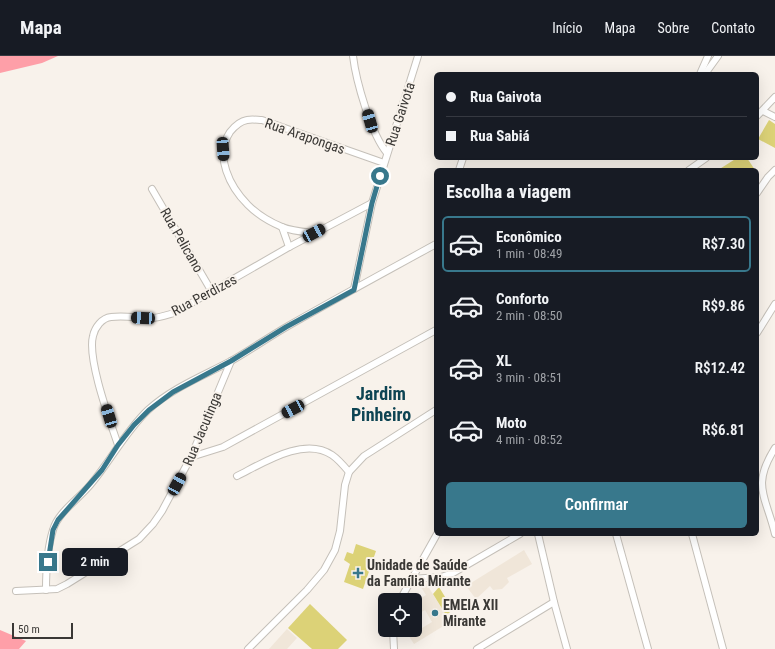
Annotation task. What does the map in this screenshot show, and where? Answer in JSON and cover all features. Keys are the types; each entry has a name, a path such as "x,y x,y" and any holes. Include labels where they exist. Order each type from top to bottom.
{"street":[{"path":"353,56 358,82 370,121 377,139 387,153"},
{"name":"Rua Gaivota","path":"354,290 372,203 418,56"},
{"path":"701,72 708,56"},
{"path":"706,72 718,56"},
{"path":"759,114 775,97"},
{"path":"763,111 775,117"},
{"name":"Rua Arapongas","path":"314,233 282,227 248,206 232,186 224,162 223,149 226,139 233,127 247,120 262,120 384,163"},
{"path":"693,168 703,160"},
{"path":"759,190 775,170"},
{"name":"Rua Pelicano","path":"152,189 212,292"},
{"name":"Rua Perdizes","path":"118,445 97,378 93,358 92,336 96,327 101,321 109,317 152,318 162,317 174,313 314,233 372,203"},
{"path":"282,227 289,247"},
{"path":"46,590 49,550 53,530 63,514 86,491 134,425 149,410 173,392 231,361 286,327 434,245"},
{"path":"759,330 775,304"},
{"path":"191,457 223,447 434,331"},
{"name":"Rua Jacutinga","path":"16,591 57,589 139,540 153,524 162,510 191,457 231,361"},
{"path":"248,649 307,590 324,570 335,550 340,531 345,485 349,472 364,456 434,411"},
{"path":"237,476 273,458 293,451 313,448 322,450 332,455 349,472"},
{"path":"775,448 769,458 761,483 762,494 775,534"},
{"path":"404,593 436,536"},
{"path":"411,579 441,576 453,573 517,536"},
{"path":"538,536 567,649"},
{"path":"617,536 648,649"},
{"path":"693,536 723,649"},
{"path":"477,649 554,602"},
{"path":"393,637 394,649"}],"shaded area":[{"path":"0,56 58,56 42,63 0,73"},
{"path":"524,550 532,564 507,578 509,582 502,589 493,590 490,586 476,599 466,586"},
{"name":"EMEIA XII Mirante","path":"426,583 450,622 414,644 410,637 422,637 422,628 432,622 425,610 422,612 422,598 426,595 421,587"},
{"path":"287,629 297,638 287,649 269,649"},
{"path":"0,630 26,641 19,649 0,649"}],"building":[{"path":"769,120 775,124 775,148 759,140"},
{"path":"734,160 748,160 754,168 721,168"},
{"name":"Unidade de Saúde da Família Mirante","path":"356,544 376,551 363,589 344,582 350,564 344,560 347,552 353,554"},
{"path":"439,587 453,610 446,615 433,594"},
{"path":"310,604 347,640 338,649 312,649 288,628"}],"place":[{"name":"Unidade de Saúde da Família Mirante","path":"358,573"},
{"name":"EMEIA XII Mirante","path":"435,613"}],"district":[{"name":"Jardim Pinheiro","path":"381,403"}],"route":[{"path":"48,562 53,530 58,520 86,491 118,445 134,425 149,410 188,383 231,361 286,327 354,290 372,203 380,176"}]}
